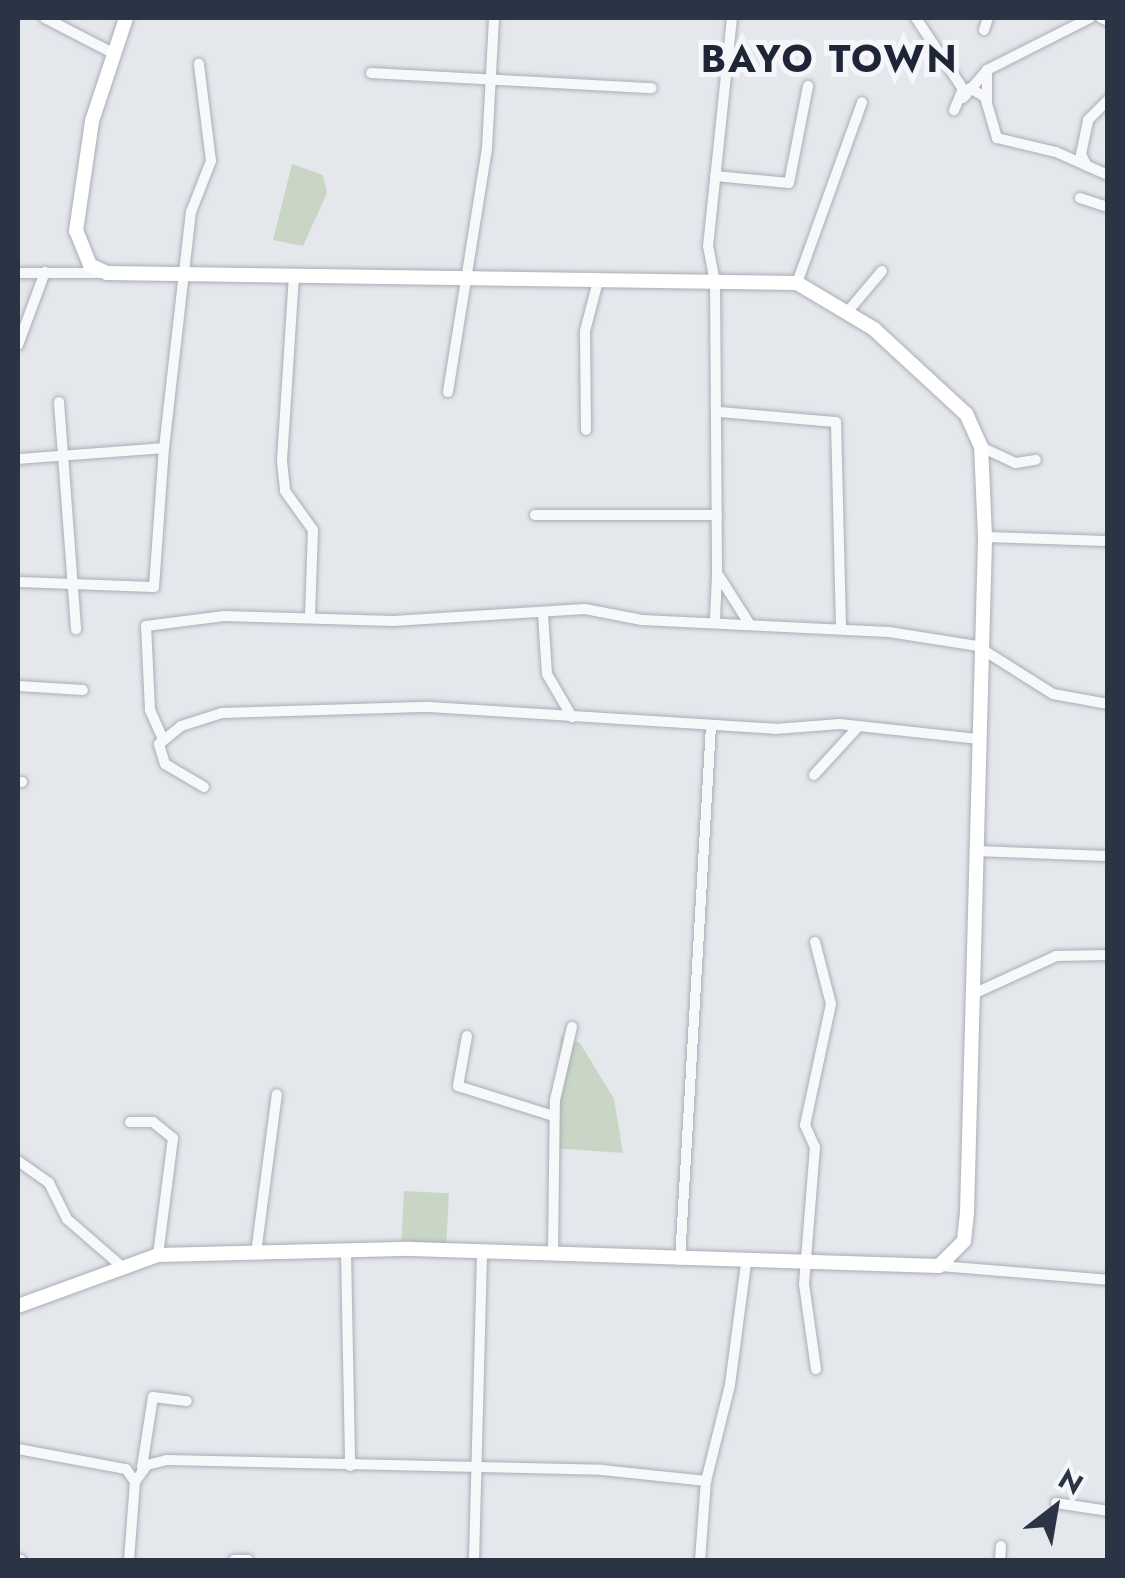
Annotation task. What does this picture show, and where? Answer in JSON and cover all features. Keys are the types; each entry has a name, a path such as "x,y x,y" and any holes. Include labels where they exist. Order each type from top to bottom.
{"main road":[{"path":"18,1306 119,1264 158,1255 346,1251 939,1266 964,1241 977,646 985,537 981,447 954,398 849,310 797,284 598,281 468,274 107,273 90,264 76,231 111,52 126,18"}],"street":[{"path":"45,18 111,52"},
{"path":"448,392 468,274 494,18"},
{"path":"715,620 718,412 715,281 708,246 732,18"},
{"path":"916,18 966,93 987,105"},
{"path":"984,30 988,18"},
{"path":"954,110 988,70 1090,18"},
{"path":"1101,18 1108,21"},
{"path":"18,582 154,587 182,275 191,212 211,162 199,64"},
{"path":"988,70 987,105 996,138 1108,175"},
{"path":"371,73 652,88"},
{"path":"715,176 787,185 808,86"},
{"path":"1087,167 1081,154 1088,120 1108,100"},
{"path":"797,284 862,102"},
{"path":"1080,198 1108,207"},
{"path":"849,310 882,271"},
{"path":"18,345 45,272"},
{"path":"18,273 107,273"},
{"path":"294,275 282,461 285,491 313,530 310,616"},
{"path":"586,430 584,331 598,281"},
{"path":"59,402 76,629"},
{"path":"718,412 836,422 842,628"},
{"path":"981,447 1016,463 1036,460"},
{"path":"18,459 64,451 164,448"},
{"path":"535,515 717,515"},
{"path":"985,537 1108,542"},
{"path":"717,573 750,623"},
{"path":"204,787 165,764 162,737 150,710 146,626 310,616 393,621 472,610 842,628 977,646 1053,694 1108,704"},
{"path":"544,614 547,674 572,718"},
{"path":"18,686 83,690"},
{"path":"162,737 222,714 428,707 710,725 858,728 977,738"},
{"path":"680,1260 710,725"},
{"path":"814,774 858,728"},
{"path":"974,851 1108,856"},
{"path":"815,942 831,1004 805,1126 814,1147 804,1264 816,1368"},
{"path":"971,995 1056,956 1108,955"},
{"path":"552,1254 558,1062 572,1027"},
{"path":"467,1036 458,1086 554,1116"},
{"path":"256,1253 278,1094"},
{"path":"130,1122 153,1122 173,1138 158,1255"},
{"path":"18,1161 50,1183 66,1219 119,1264"},
{"path":"346,1251 350,1466"},
{"path":"474,1560 482,1253"},
{"path":"700,1560 706,1482 730,1386 746,1264"},
{"path":"939,1266 1108,1280"},
{"path":"129,1560 135,1482 153,1397 187,1401"},
{"path":"18,1450 126,1469 135,1482"},
{"path":"135,1482 147,1465 167,1460 477,1472 602,1470 706,1482"},
{"path":"1056,1503 1108,1510"},
{"path":"1000,1560 1001,1546"},
{"path":"234,1560 248,1560"}],"green space":[{"path":"292,164 323,175 327,193 303,246 273,240"},
{"path":"561,1036 580,1043 614,1099 623,1153 551,1148"},
{"path":"404,1191 449,1193 446,1243 401,1241"}],"district":[{"name":"BAYO TOWN","path":"830,59"}]}
